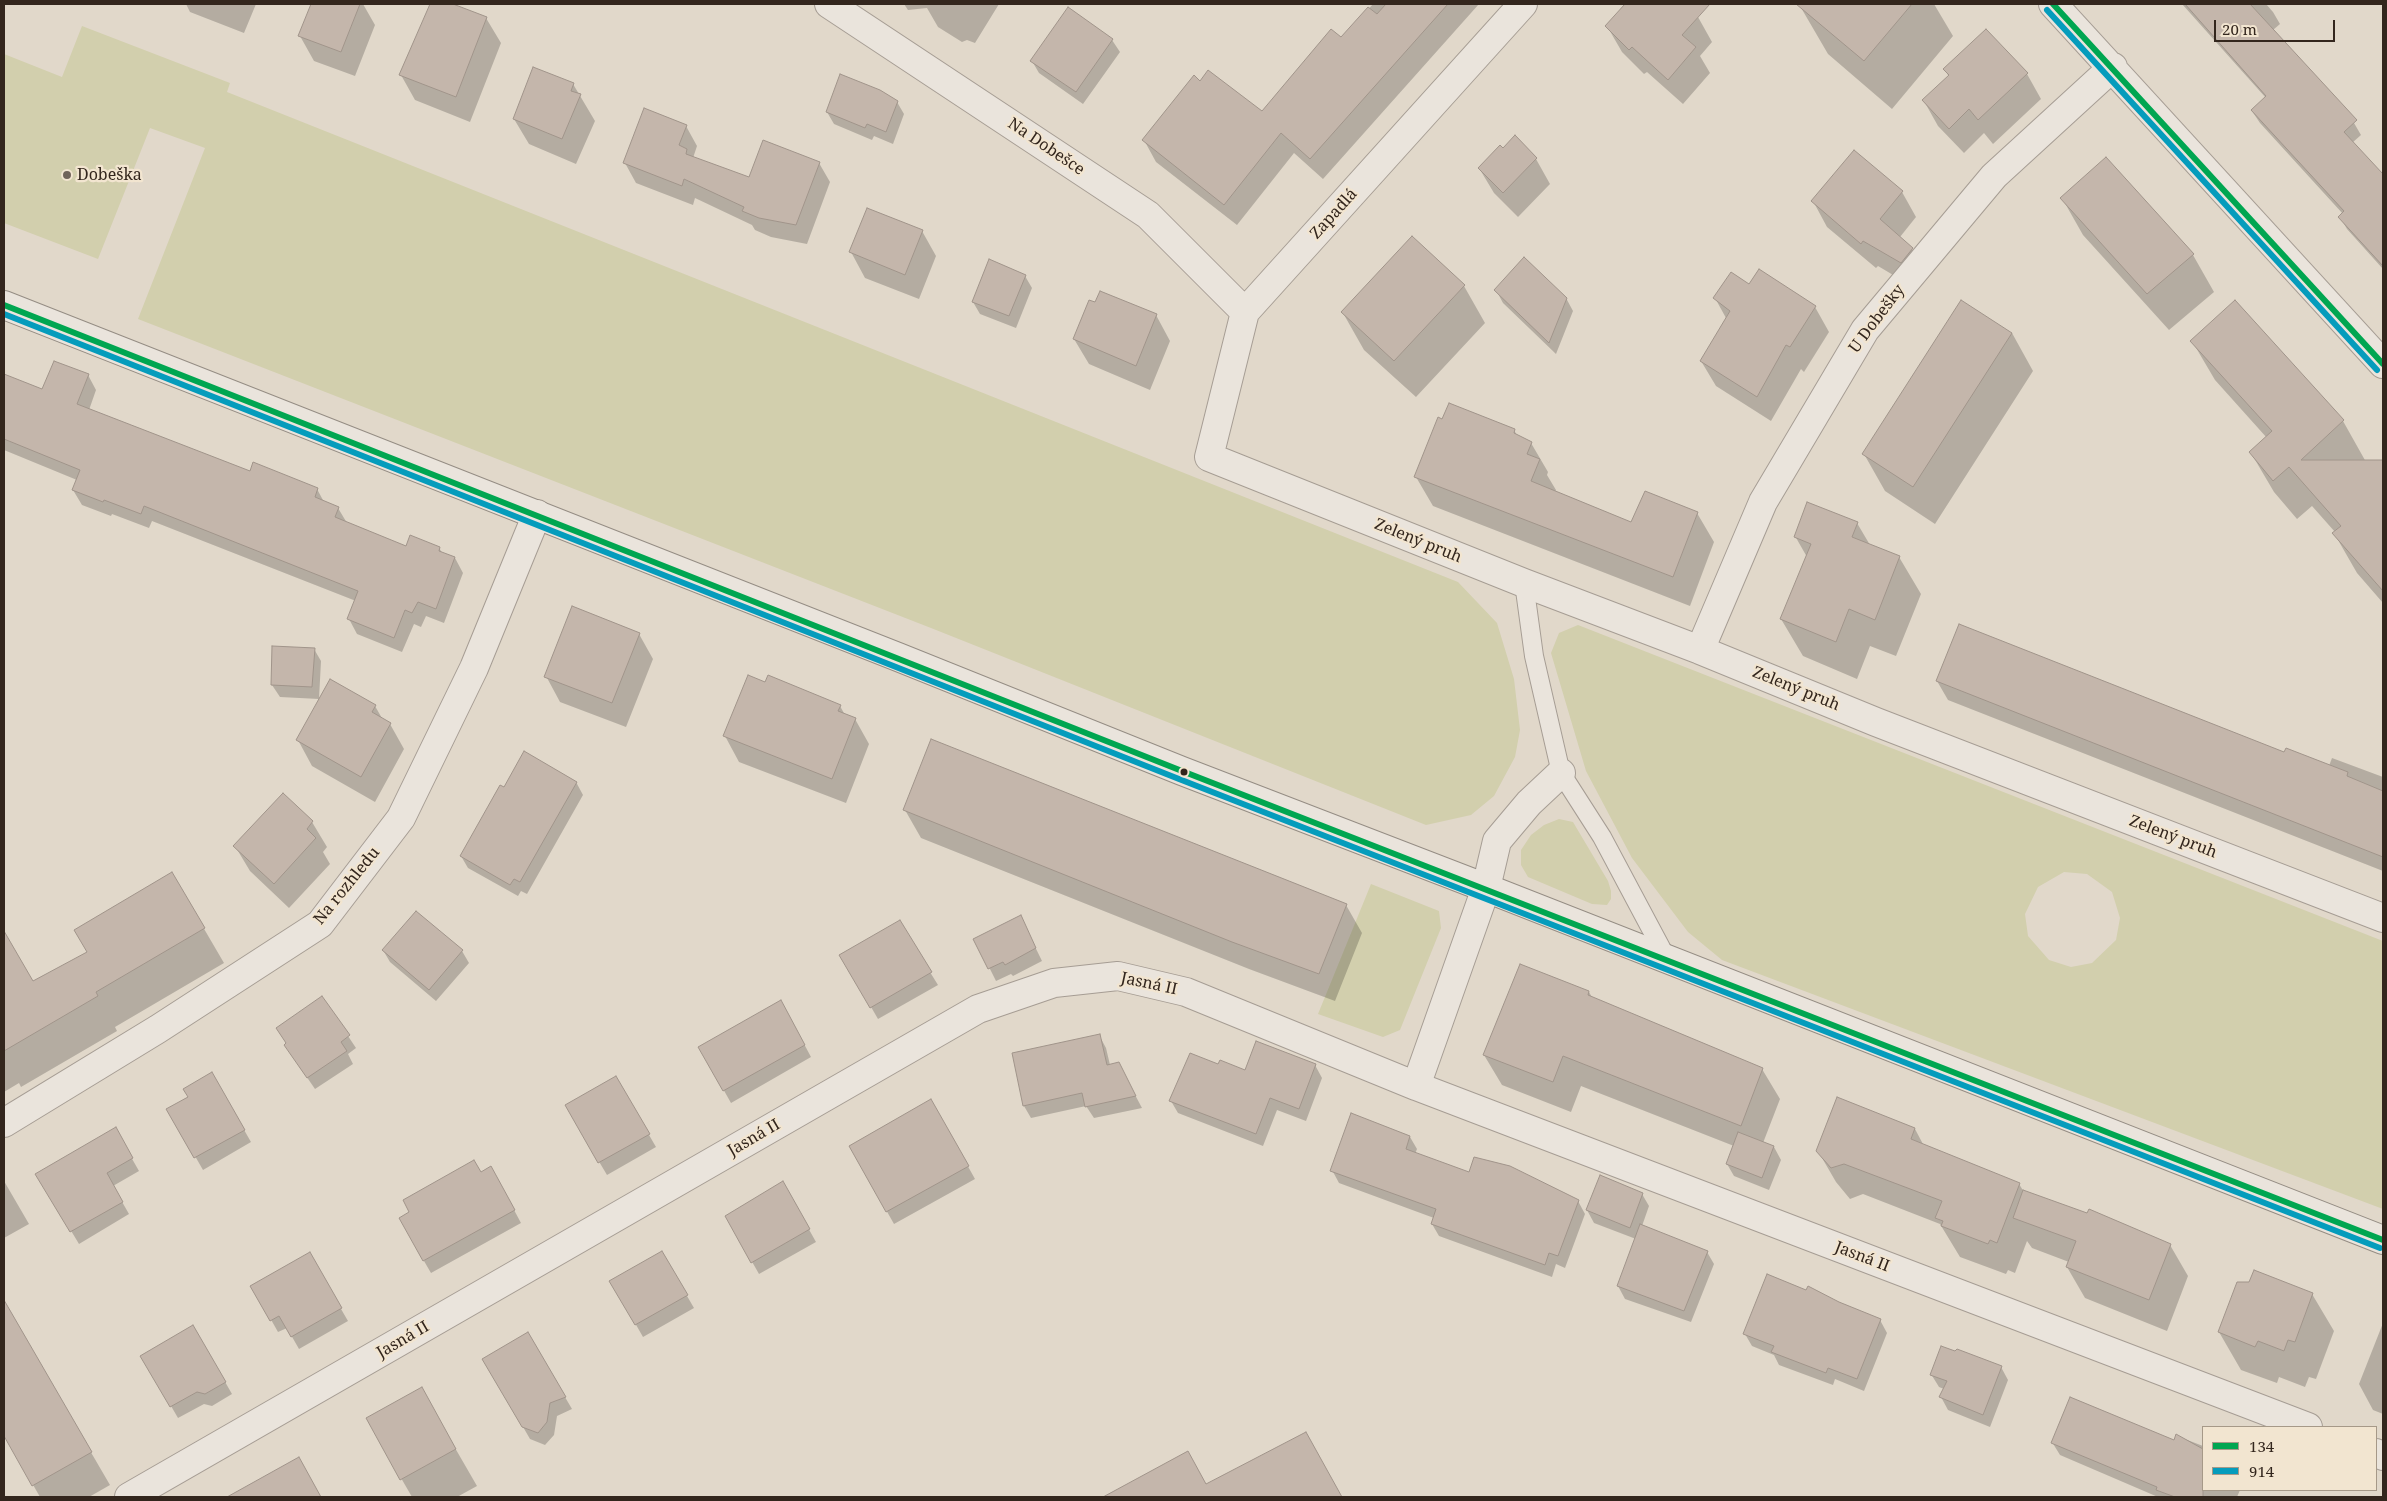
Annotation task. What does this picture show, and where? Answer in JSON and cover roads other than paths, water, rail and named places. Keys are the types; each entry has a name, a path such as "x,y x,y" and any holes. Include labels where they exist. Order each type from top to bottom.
{"street":[{"name":"Na Dobešce","path":"829,4 1148,215 1245,312"},
{"name":"Zapadlá","path":"1209,457 1245,312 1523,4"},
{"path":"2053,4 2113,67 2383,364"},
{"name":"U Dobešky","path":"1700,650 1763,502 1865,330 1994,176 2113,67"},
{"path":"4,305 537,514 1182,771 1666,958 2383,1240"},
{"name":"Zelený pruh","path":"1209,457 1524,583 1700,650 1876,722 2383,918"},
{"name":"Na rozhledu","path":"4,1123 158,1029 320,924 401,818 474,668 537,514"},
{"path":"1416,1086 1486,888 1498,841 1529,803 1561,773"},
{"name":"Jasná II","path":"128,1497 978,1009 1054,983 1118,976 1186,992 1416,1086 2305,1426"}],"lane":[{"path":"1524,583 1534,656 1549,714 1561,773 1602,837 1666,958"}],"place":[{"name":"Dobeška","path":"67,175"}]}
